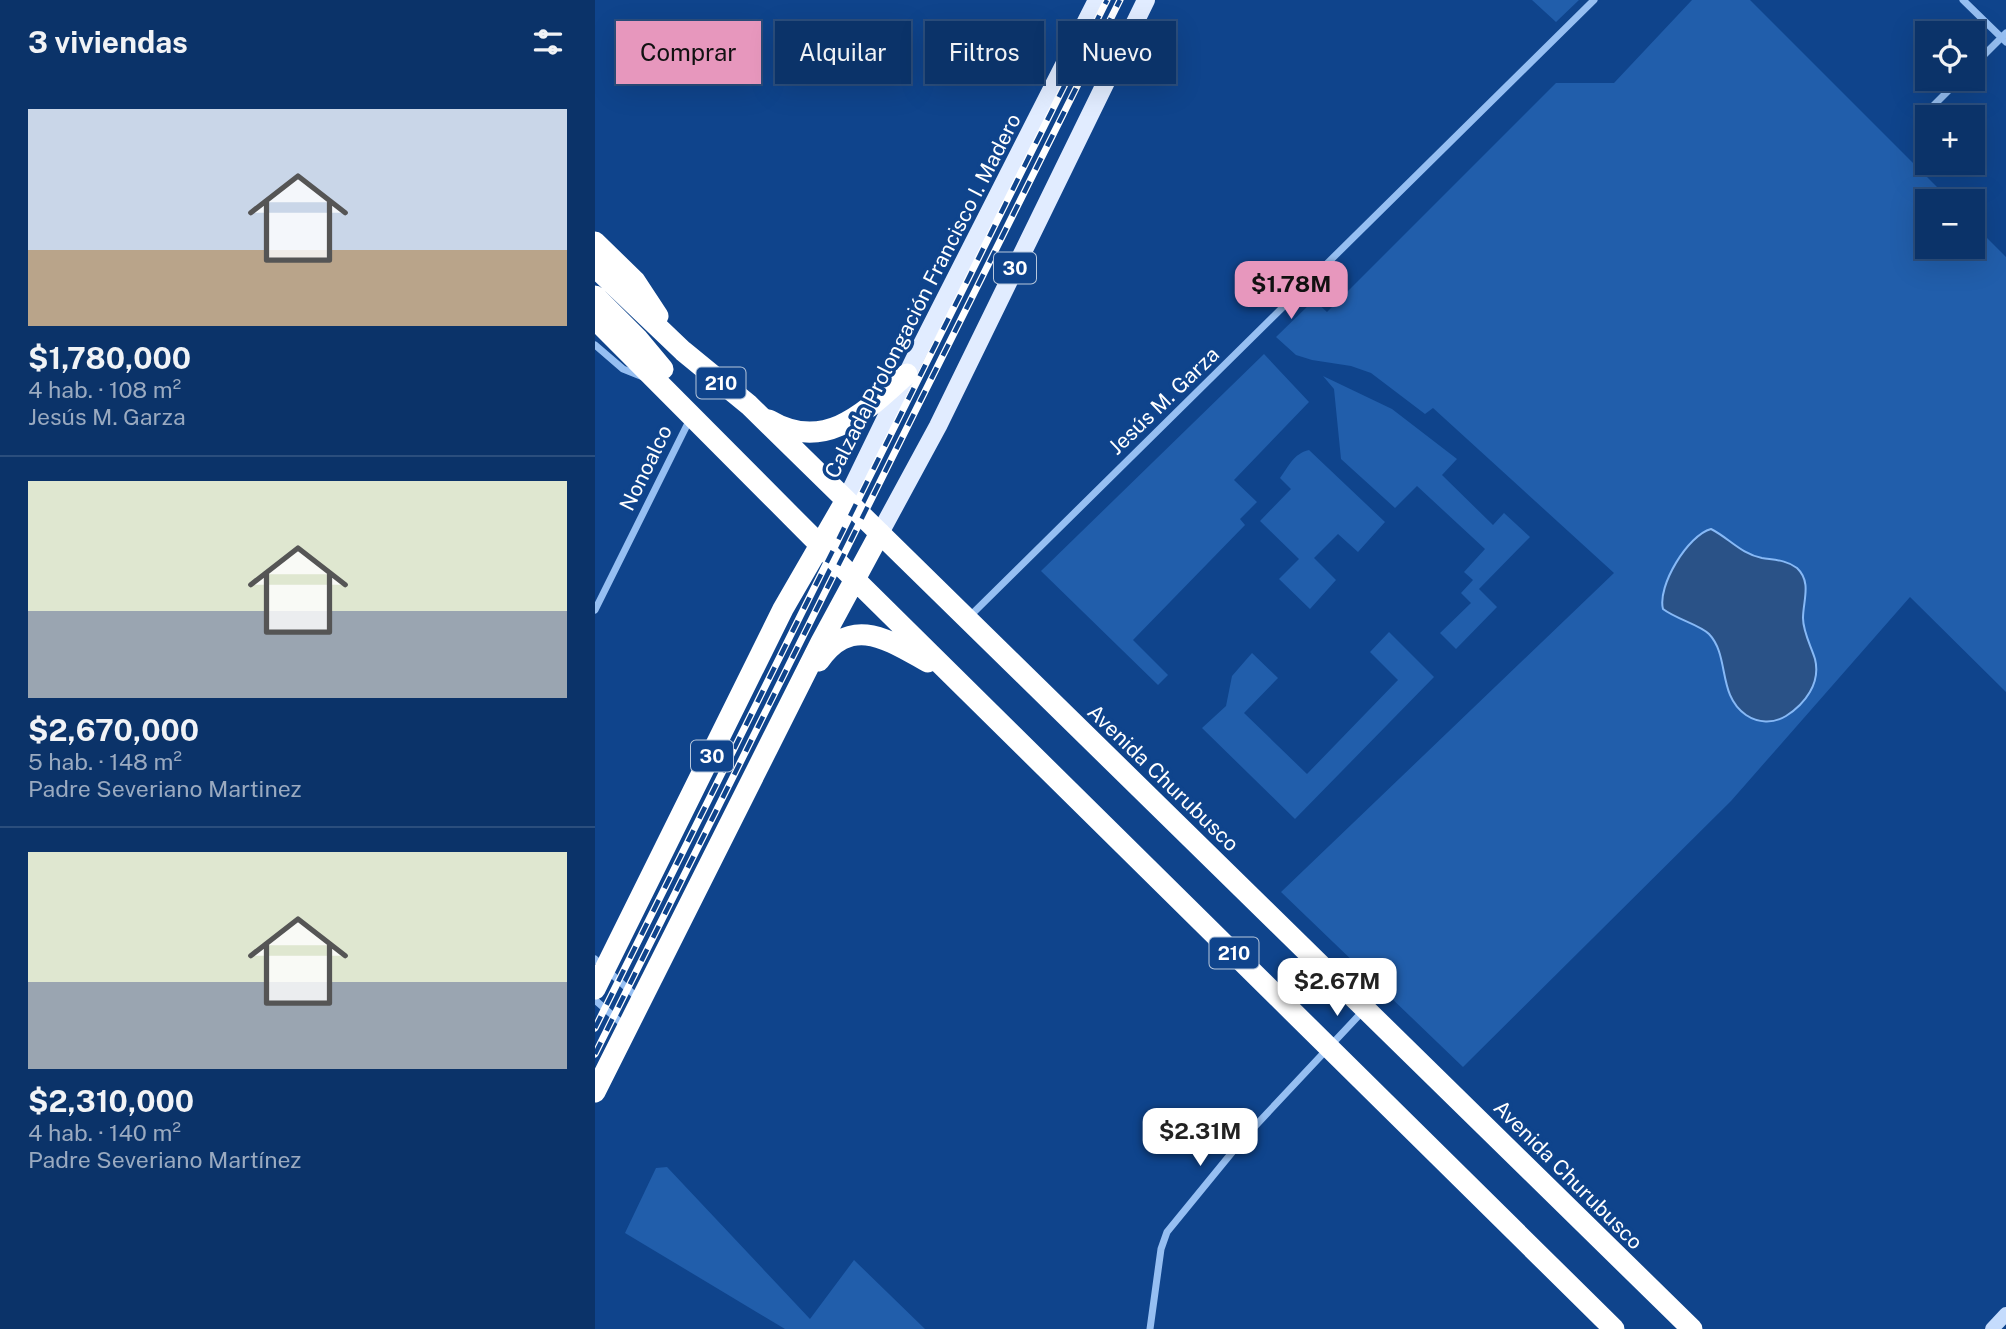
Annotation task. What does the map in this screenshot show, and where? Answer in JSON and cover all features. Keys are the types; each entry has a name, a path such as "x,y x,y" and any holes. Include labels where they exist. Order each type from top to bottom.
{"highway":[{"path":"595,242 635,281 677,344"},
{"name":"Avenida Churubusco","path":"595,267 677,344 749,405 1692,1329"},
{"path":"595,296 638,339 662,368 685,410"},
{"name":"210","path":"595,319 853,578 1614,1329"},
{"path":"749,405 772,422 790,429 827,431 840,427 858,415 907,374"},
{"name":"30","path":"595,989 600,964 783,609 846,500"},
{"name":"30","path":"595,1092 853,578 880,533"},
{"path":"793,696 827,650 846,636 868,634 889,640 952,675"}],"main road":[{"name":"Calzada Prolongación Francisco I. Madero","path":"846,500 1097,0"},
{"name":"30","path":"880,533 938,426 1146,0"}],"street":[{"name":"Jesús M. Garza","path":"966,620 1594,0"},
{"path":"1963,0 2005,37 1985,55"},
{"path":"1934,105 1948,91"},
{"path":"595,345 623,369 634,375 656,379"},
{"name":"Nonoalco","path":"595,610 685,410"},
{"path":"600,964 641,1000"},
{"path":"595,1000 627,1028"},
{"path":"1150,1329 1161,1248 1178,1215 1243,1139 1364,1009"},
{"path":"1992,1329 2006,1314"}],"shaded area":[{"path":"1532,0 1579,0 1556,22"},
{"path":"1692,0 1750,0 1915,165 1915,175 1925,175 1939,189 1915,189 1915,259 1985,259 1985,236 2006,257 2006,692 1910,597 1731,801 1463,1067 1281,892 1614,573 1433,408 1425,414 1371,373 1351,366 1296,355 1276,337 1314,300 1327,312 1556,83 1614,83"},
{"path":"1264,354 1309,402 1234,480 1257,502 1240,519 1245,525 1133,640 1168,675 1158,685 1041,571"},
{"path":"1323,376 1392,409 1457,459 1442,475 1493,525 1504,513 1530,537 1479,589 1497,607 1456,649 1440,633 1471,603 1461,593 1473,580 1464,572 1485,549 1417,486 1395,508 1341,459 1334,389"},
{"path":"1309,450 1385,522 1358,552 1338,534 1314,558 1336,580 1310,609 1279,579 1299,559 1260,521 1291,489 1280,478 1295,457"},
{"path":"1711,529 1748,553 1785,562 1802,573 1806,592 1803,623 1815,659 1816,676 1805,699 1781,719 1766,722 1755,720 1737,707 1727,686 1720,653 1709,634 1663,609 1665,588 1676,563 1693,541"},
{"path":"1389,632 1434,677 1295,819 1202,728 1226,706 1232,676 1252,653 1278,678 1244,713 1307,774 1398,680 1370,652"},
{"path":"667,1167 810,1319 854,1260 925,1329 785,1329 625,1233 656,1168"}],"railway":[{"path":"595,1028 1107,0"},
{"path":"595,1054 1120,0"}]}
